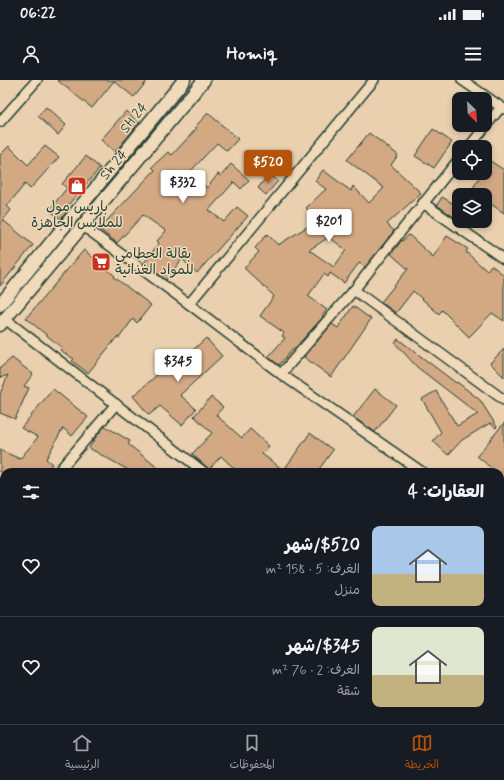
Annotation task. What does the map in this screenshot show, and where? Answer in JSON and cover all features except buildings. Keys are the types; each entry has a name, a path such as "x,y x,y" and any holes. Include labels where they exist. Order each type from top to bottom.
{"street":[{"path":"0,122 38,80"},
{"name":"Sh 24","path":"2,322 204,80"},
{"path":"189,304 374,80"},
{"path":"462,80 503,108 475,140"},
{"name":"SH 24","path":"0,305 182,81"},
{"path":"281,374 354,290 452,168"},
{"path":"423,203 504,259"},
{"path":"83,226 281,374 416,468"},
{"path":"354,290 504,400"},
{"path":"2,322 116,404 196,468"},
{"path":"61,468 116,404"}],"place":[{"name":"باريس مول للملابس الجاهزة","path":"77,186"},
{"name":"بقالة الحطامي للمواد الغذائية","path":"101,262"}]}
